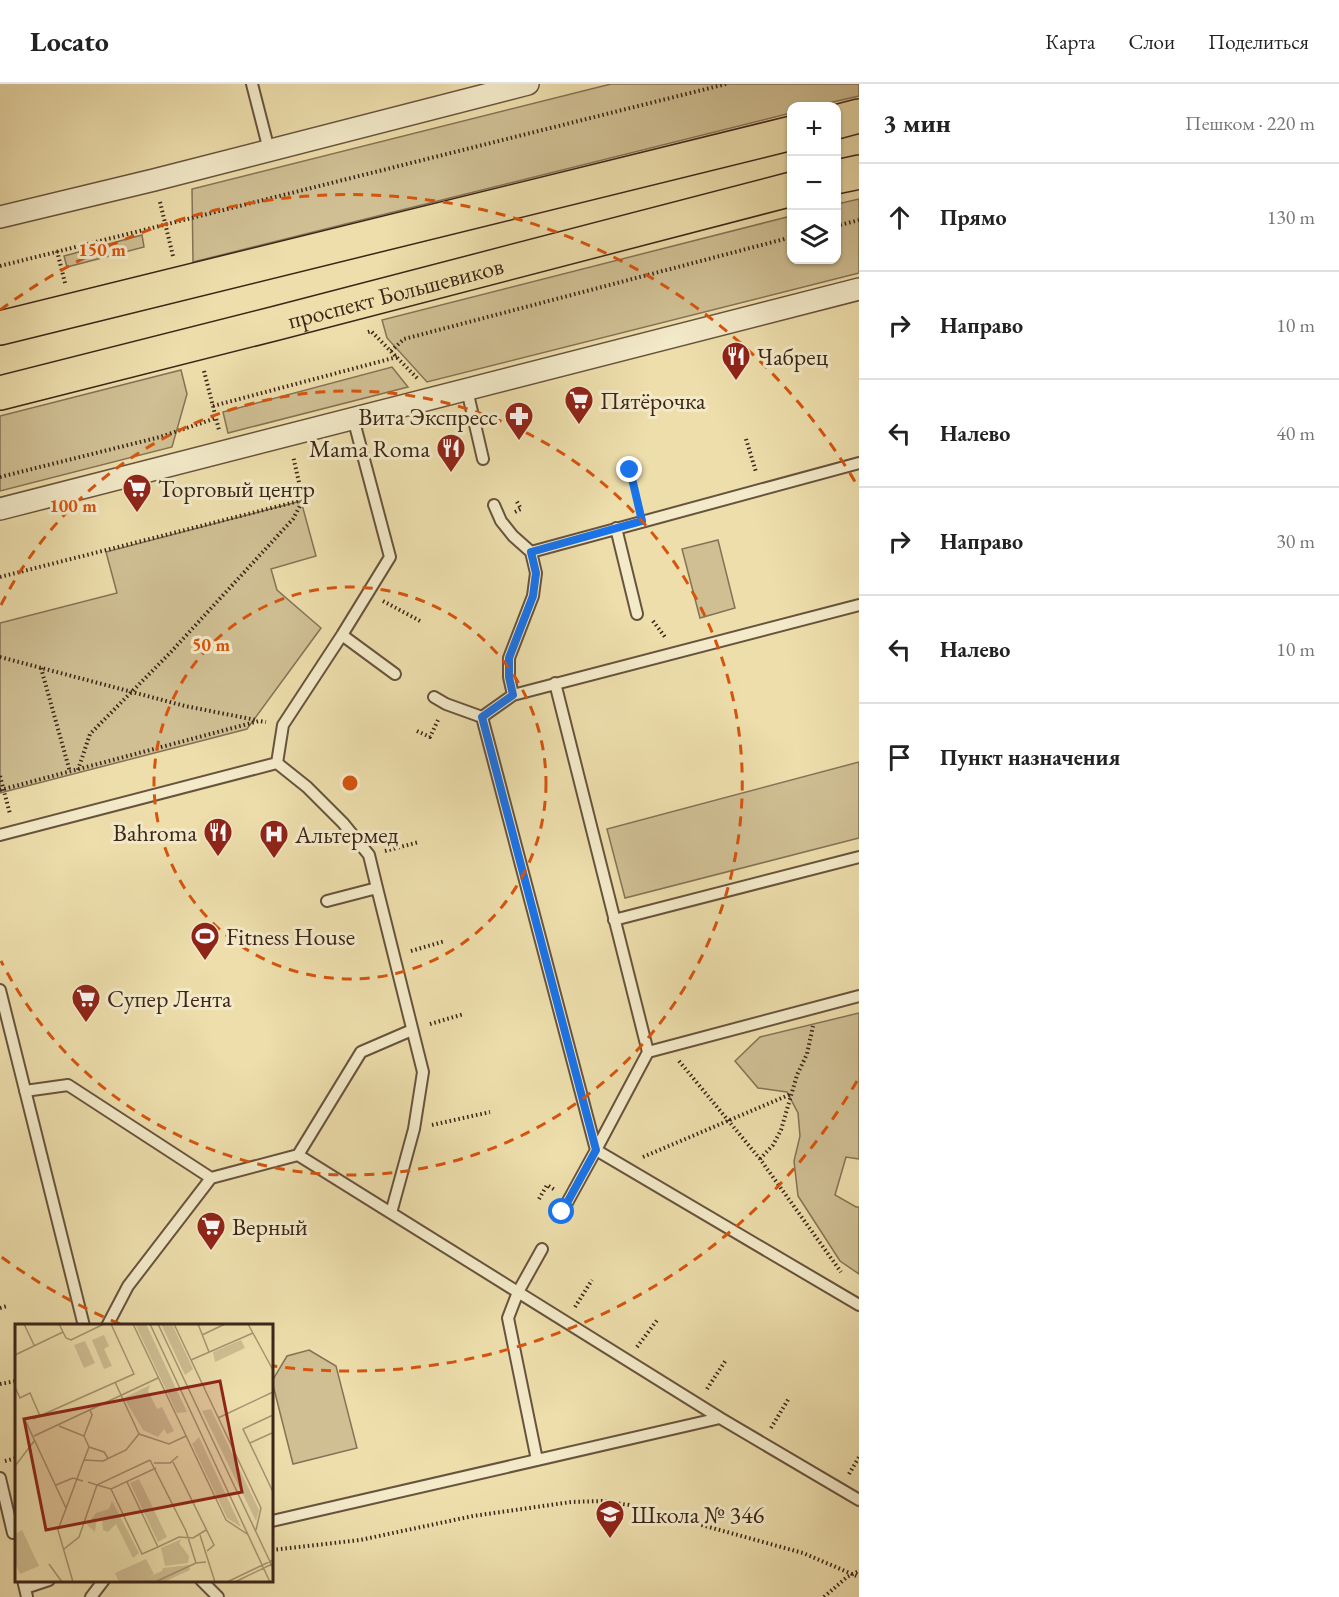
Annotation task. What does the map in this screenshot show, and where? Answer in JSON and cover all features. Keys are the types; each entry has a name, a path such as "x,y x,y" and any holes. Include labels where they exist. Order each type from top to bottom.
{"main road":[{"path":"841,121 859,116"},
{"path":"0,328 787,134"},
{"path":"841,176 859,172"},
{"name":"проспект Большевиков","path":"0,393 787,190"}],"street":[{"path":"0,217 528,84"},
{"path":"0,509 859,289"}],"lane":[{"path":"252,84 269,150"},
{"path":"467,390 483,459"},
{"path":"278,764 283,725 390,557 354,418"},
{"path":"531,552 859,463"},
{"path":"494,505 501,521 513,536 531,552 536,573 533,596 509,658 509,677 513,695"},
{"path":"616,528 637,614"},
{"path":"482,717 513,695 859,605"},
{"path":"342,635 395,674"},
{"path":"555,683 648,1052 562,1212"},
{"path":"434,697 446,704 482,717"},
{"path":"482,717 596,1150 859,1305"},
{"path":"0,835 278,764"},
{"path":"278,764 314,794 369,855 423,1071 414,1129 391,1213"},
{"path":"614,920 859,857"},
{"path":"327,901 377,888"},
{"path":"0,990 83,1324"},
{"path":"648,1052 859,996"},
{"path":"108,1324 128,1286 211,1178 298,1155 361,1052 412,1030"},
{"path":"25,1091 68,1085 211,1178"},
{"path":"298,1155 697,1404 859,1500"},
{"path":"537,1460 508,1318 518,1292 542,1249"},
{"path":"273,1521 720,1418"},
{"path":"0,1478 13,1533"},
{"path":"25,1588 46,1582"},
{"path":"91,1597 103,1582"},
{"path":"202,1582 218,1597"}],"path":[{"path":"0,266 726,84"},
{"path":"841,225 859,220"},
{"path":"391,351 404,339 787,238"},
{"path":"57,251 66,284"},
{"path":"360,334 371,331 435,397"},
{"path":"213,406 397,357"},
{"path":"204,372 215,369"},
{"path":"0,477 160,437 216,418"},
{"path":"746,438 760,489"},
{"path":"78,770 90,734 293,519 303,500 293,455"},
{"path":"630,470 642,521"},
{"path":"0,577 303,500"},
{"path":"368,593 422,622"},
{"path":"637,614 653,621 676,652"},
{"path":"0,657 184,706 283,725"},
{"path":"41,668 69,772"},
{"path":"417,731 430,737 446,704"},
{"path":"2,790 259,720"},
{"path":"0,776 15,832"},
{"path":"369,855 419,842"},
{"path":"394,955 445,941"},
{"path":"760,1159 773,1145 781,1130 796,1075 807,1054 817,1007"},
{"path":"412,1030 464,1014"},
{"path":"667,1047 760,1159 843,1275"},
{"path":"622,1166 792,1094"},
{"path":"414,1129 490,1112"},
{"path":"566,1322 592,1280"},
{"path":"0,1308 6,1306"},
{"path":"627,1360 658,1319"},
{"path":"697,1404 726,1360"},
{"path":"0,1384 15,1381"},
{"path":"762,1442 789,1398"},
{"path":"273,1550 360,1540 484,1515 571,1502 602,1501 629,1505 803,1553 859,1577"},
{"path":"824,1597 846,1577 859,1571"}],"shaded area":[{"path":"611,84 859,84 859,96 833,102 787,102 787,114 193,262 192,189"},
{"path":"859,199 859,273 427,382 387,338 382,320 787,217 787,264 841,264 841,203"},
{"path":"142,235 144,247 67,267 64,256"},
{"path":"392,367 408,387 228,433 223,412"},
{"path":"181,370 187,394 172,447 0,491 0,416"},
{"path":"301,501 316,556 271,569 277,590 321,628 247,729 0,793 0,623 117,593 106,552"},
{"path":"718,540 735,608 700,618 682,549"},
{"path":"859,762 859,838 625,898 607,829"},
{"path":"859,1013 859,1159 846,1157 835,1195 859,1207 859,1274 840,1261 798,1196 794,1161 800,1136 798,1113 787,1092 758,1088 735,1061 760,1037"},
{"path":"309,1350 336,1366 357,1448 293,1464 273,1385 273,1379 287,1356"}],"place":[{"name":"Чабрец","path":"736,382"},
{"name":"Пятёрочка","path":"579,426"},
{"name":"Вита Экспресс","path":"519,442"},
{"name":"Mama Roma","path":"451,474"},
{"name":"Торговый центр","path":"137,514"},
{"name":"Bahroma","path":"218,858"},
{"name":"Альтермед","path":"274,860"},
{"name":"Fitness House","path":"205,962"},
{"name":"Супер Лента","path":"86,1024"},
{"name":"Верный","path":"211,1252"},
{"name":"Школа № 346","path":"610,1540"}],"route":[{"path":"562,1212 596,1150 482,717 513,695 509,677 509,658 533,596 536,573 531,552 642,521 630,470"}]}
